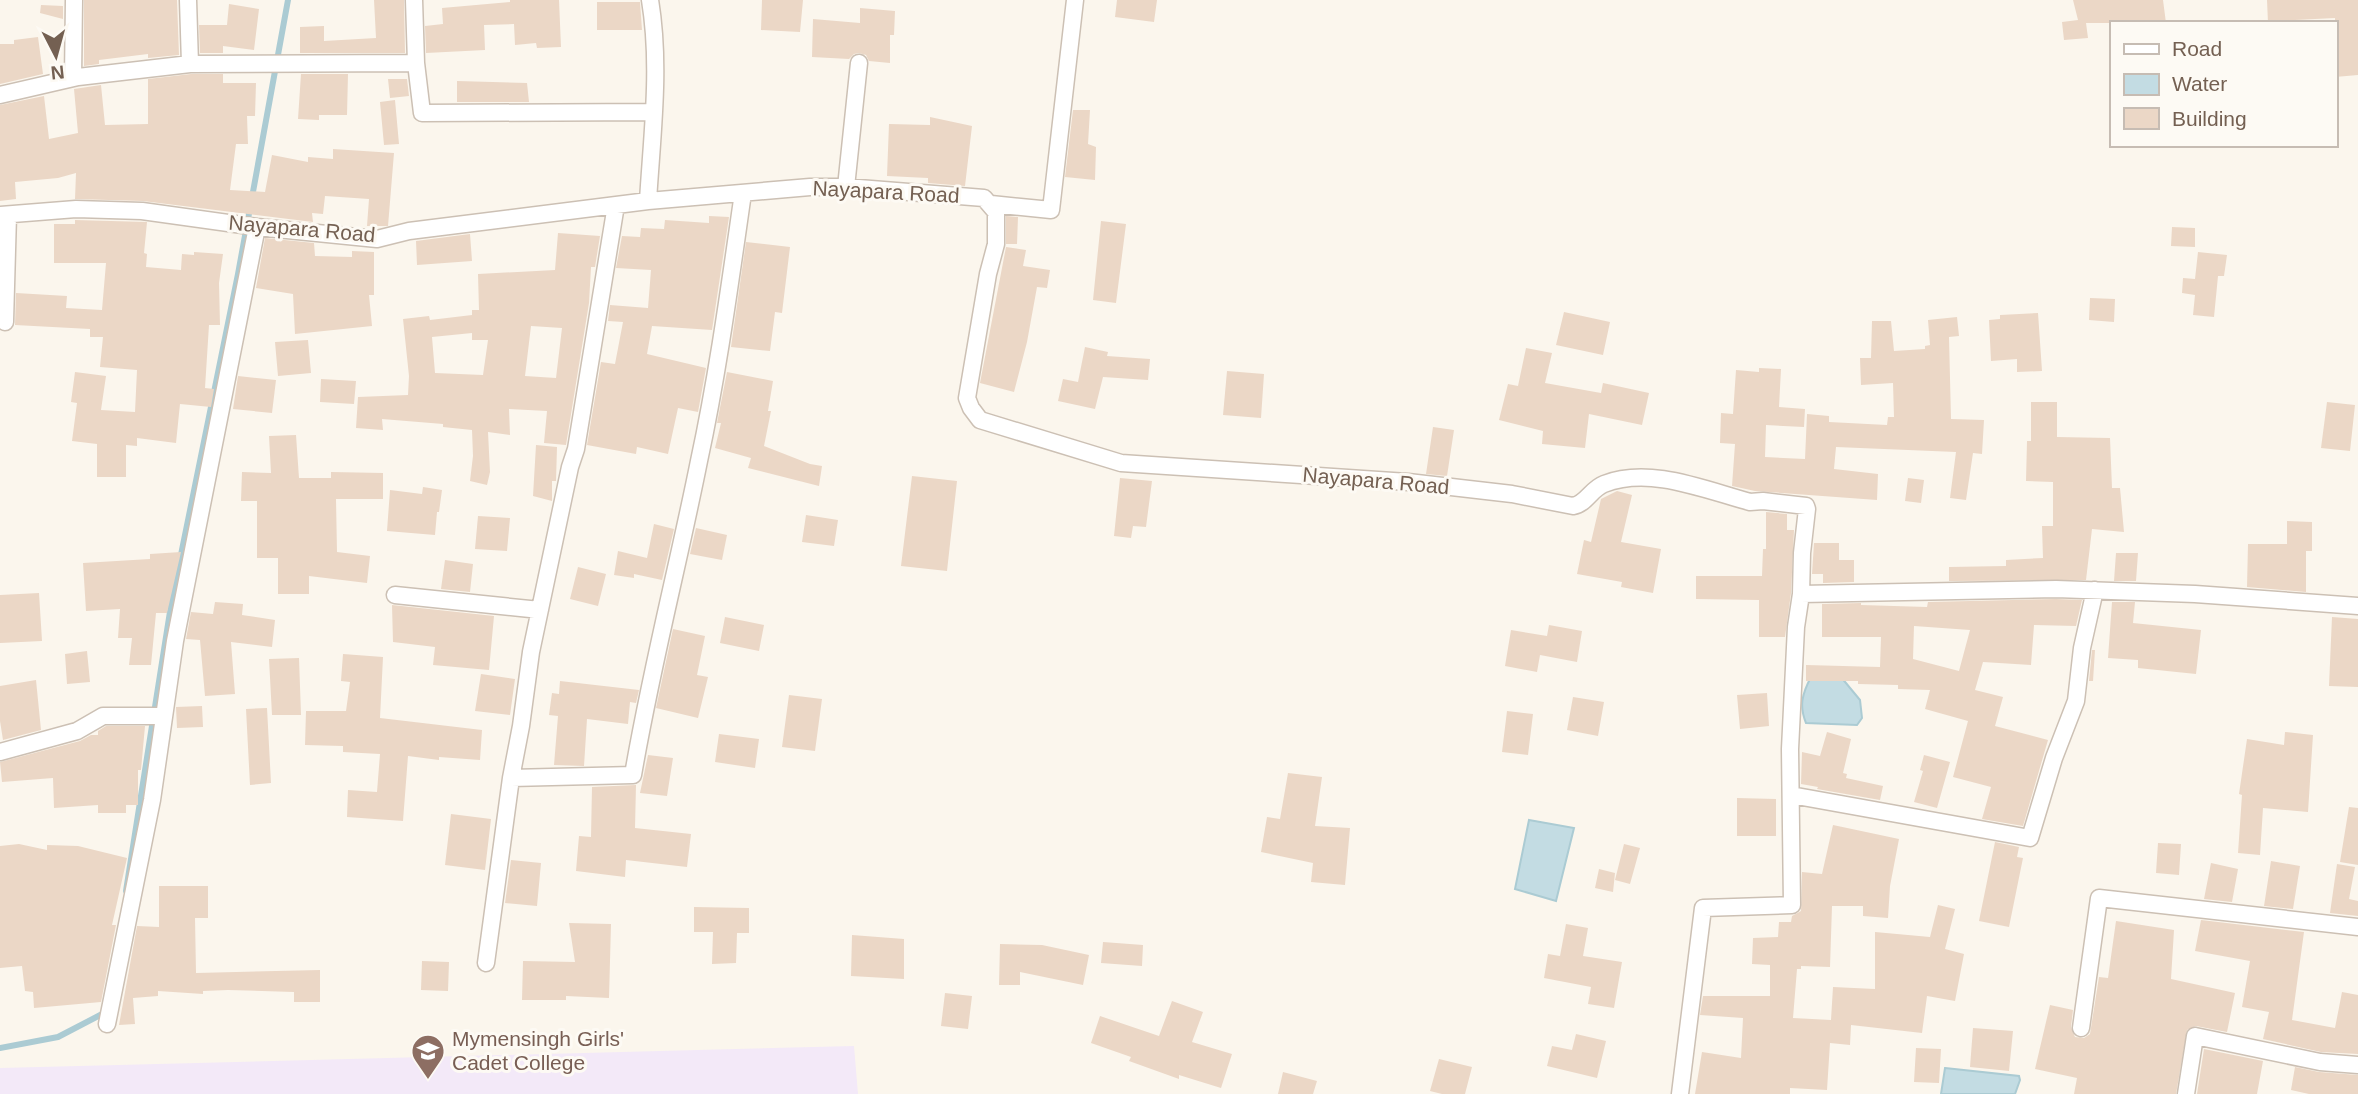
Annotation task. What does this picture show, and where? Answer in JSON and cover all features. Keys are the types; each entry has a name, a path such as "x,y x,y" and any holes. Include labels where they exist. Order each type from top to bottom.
{"street":[{"path":"73,78 74,0"},
{"path":"188,0 190,64"},
{"path":"414,0 416,63 422,113 654,111"},
{"path":"648,201 654,111 655,31 650,0"},
{"path":"991,204 1051,210 1074,0"},
{"path":"0,94 73,78 190,64 416,63"},
{"path":"846,187 859,63"},
{"name":"Nayapara Road","path":"4,215 76,209 142,211 257,227 377,239 409,231 648,201 810,187 846,187 984,198 996,212 996,244 988,274 967,397 980,420 1121,463 1408,482 1512,494 1573,506 1582,503 1603,485 1633,478 1665,480 1750,502 1802,504 1807,509 1801,594"},
{"path":"511,778 633,775 711,400 743,193"},
{"path":"486,963 511,778 540,610 576,449 616,205"},
{"path":"4,215 5,322"},
{"path":"107,1024 152,800 175,641 257,227"},
{"path":"1791,795 2030,838 2054,758 2076,701 2082,648 2095,590"},
{"path":"1680,1094 1703,908 1792,905 1790,749 1796,627 1801,594 2095,590 2358,606"},
{"path":"395,595 540,610"},
{"path":"0,752 77,731 103,716 163,716"},
{"path":"2081,1028 2099,898 2358,927"},
{"path":"2186,1094 2194,1036 2320,1062 2358,1065"}],"shaded area":[{"name":"Mymensingh Girls' Cadet College","path":"854,1046 858,1094 0,1094 0,1068"}],"water":[{"path":"1836,671 1860,700 1862,718 1857,725 1806,723 1802,700 1811,677"},
{"path":"1529,820 1574,828 1556,901 1515,889"},
{"path":"1945,1068 2019,1076 2020,1080 2015,1094 1941,1094"}],"building":[{"path":"84,0 177,0 179,55 148,58 148,54 99,60 99,64 84,66"},
{"path":"374,0 404,0 405,53 300,53 300,27 324,26 324,41 376,38"},
{"path":"510,0 559,0 561,47 537,48 536,43 515,45 514,24 484,25 485,50 426,53 425,26 443,24 442,8"},
{"path":"762,0 803,0 800,32 761,30"},
{"path":"1117,0 1157,0 1154,22 1115,17"},
{"path":"2073,0 2163,0 2166,21 2086,23 2088,38 2064,40 2062,22 2078,20"},
{"path":"2267,0 2358,0 2358,75 2337,77 2335,18 2268,21"},
{"path":"597,2 640,2 642,30 597,30"},
{"path":"229,4 259,9 254,50 223,46 223,53 200,53 199,25 227,25"},
{"path":"41,5 63,6 63,19 40,13"},
{"path":"860,8 895,11 894,35 890,35 890,63 869,61 866,55 859,53 849,59 812,57 813,19 860,23"},
{"path":"38,37 43,74 0,84 0,44 14,44 14,40"},
{"path":"191,74 223,74 223,83 256,83 255,116 247,116 248,144 236,144 230,190 265,192 272,155 308,162 308,157 333,159 333,149 394,153 388,226 367,226 369,199 325,196 323,214 312,213 313,222 143,201 75,199 76,173 58,178 15,182 16,199 0,201 0,105 44,96 49,139 78,133 74,89 101,85 105,125 148,124 148,79"},
{"path":"301,74 348,74 347,115 319,115 319,120 298,119"},
{"path":"388,79 407,79 409,96 390,98"},
{"path":"457,81 527,83 529,102 457,102"},
{"path":"395,100 399,144 384,145 380,102"},
{"path":"1073,110 1090,110 1088,144 1096,147 1095,180 1065,177"},
{"path":"930,117 972,126 965,186 928,183 928,178 887,176 889,124 930,125"},
{"path":"709,216 729,217 712,330 652,326 647,354 706,368 698,412 678,408 668,454 637,447 636,454 587,445 601,362 615,364 623,322 608,321 610,305 648,308 651,270 616,268 622,236 640,237 641,228 664,229 665,220 709,223"},
{"path":"1006,216 1018,217 1017,244 1006,244"},
{"path":"75,220 147,222 144,253 147,254 146,267 181,270 182,254 223,254 219,283 220,325 209,325 205,388 214,389 211,407 180,404 176,443 137,438 137,446 126,445 126,477 97,477 97,444 72,441 77,403 71,402 75,372 106,376 101,410 135,412 137,370 100,367 103,337 90,337 90,329 15,325 16,293 67,296 66,308 102,310 106,263 54,263 54,224 75,224"},
{"path":"1101,221 1126,224 1116,303 1093,300"},
{"path":"2172,227 2195,228 2195,247 2171,246"},
{"path":"558,233 600,236 595,267 591,267 589,303 566,445 544,443 547,411 509,409 510,435 488,432 490,472 487,485 470,481 472,430 443,427 443,424 382,419 383,430 356,428 358,397 408,395 409,376 403,319 429,316 430,320 472,315 472,310 479,310 478,274 555,270","holes":["531,326 562,328 556,378 525,376","472,333 472,340 488,340 483,375 435,373 432,337"]},
{"path":"470,234 472,261 417,265 416,241"},
{"path":"265,238 314,243 315,256 352,257 352,251 374,252 374,295 369,295 372,326 295,334 293,294 256,288"},
{"path":"746,242 790,247 782,313 775,312 770,351 731,347"},
{"path":"1006,247 1026,250 1023,266 1050,270 1047,288 1037,287 1014,392 980,383"},
{"path":"2198,252 2227,255 2224,276 2218,276 2214,317 2193,315 2195,295 2182,293 2183,278 2195,279"},
{"path":"2090,298 2115,299 2114,322 2089,320"},
{"path":"1564,312 1610,322 1603,355 1556,345"},
{"path":"2038,313 2042,371 2017,372 2017,359 1991,361 1989,320 2000,319 2000,315"},
{"path":"1957,317 1959,336 1949,337 1951,419 1984,420 1982,454 1973,453 1966,500 1950,498 1956,452 1836,447 1834,469 1878,474 1877,500 1755,491 1732,486 1735,444 1720,443 1721,413 1733,414 1736,370 1759,372 1759,368 1781,369 1779,407 1805,409 1804,427 1766,425 1765,457 1805,459 1807,414 1829,416 1829,422 1887,425 1888,417 1894,417 1893,383 1861,385 1860,358 1871,358 1872,321 1891,321 1894,351 1925,349 1925,346 1930,345 1928,320"},
{"path":"308,340 311,373 278,376 275,342"},
{"path":"1085,347 1108,352 1107,356 1150,359 1148,380 1103,377 1095,409 1058,401 1063,379 1078,382"},
{"path":"1526,348 1552,353 1545,383 1601,393 1603,383 1649,393 1642,425 1589,414 1585,448 1542,444 1543,431 1499,420 1508,384 1518,386"},
{"path":"1227,371 1264,374 1261,418 1223,415"},
{"path":"727,372 773,381 768,411 771,411 764,446 822,466 819,486 748,468 751,458 715,448"},
{"path":"238,376 276,380 272,413 233,409"},
{"path":"321,379 356,381 354,404 320,402"},
{"path":"2031,402 2057,402 2057,437 2110,438 2112,488 2120,488 2124,532 2092,529 2086,580 1949,581 1949,567 2006,566 2006,560 2043,558 2042,526 2053,526 2053,482 2026,481 2027,441 2031,441"},
{"path":"2327,402 2355,405 2350,451 2321,448"},
{"path":"1433,427 1454,430 1447,476 1426,474"},
{"path":"296,435 299,478 331,478 331,472 383,473 383,499 336,499 337,552 370,556 367,583 309,576 309,594 278,594 278,558 257,558 257,501 241,501 242,472 271,473 269,436"},
{"path":"536,445 557,447 556,481 552,481 552,501 533,496"},
{"path":"912,476 957,481 947,571 901,566"},
{"path":"1120,478 1152,481 1146,527 1133,526 1131,538 1114,536"},
{"path":"1908,478 1924,480 1921,503 1905,501"},
{"path":"423,487 442,490 435,535 387,531 390,490 422,494"},
{"path":"1617,491 1632,495 1621,542 1661,549 1653,593 1621,587 1622,582 1577,574 1584,540 1591,542 1601,499"},
{"path":"1766,512 1787,514 1787,530 1794,530 1791,593 1785,637 1759,637 1759,600 1696,599 1696,576 1762,576 1763,549 1766,549"},
{"path":"806,515 838,520 834,546 802,542"},
{"path":"478,516 510,518 507,551 475,549"},
{"path":"2287,521 2312,522 2312,551 2306,551 2306,592 2247,587 2248,544 2287,544"},
{"path":"654,524 674,529 662,580 634,574 634,578 614,575 618,551 647,558"},
{"path":"696,528 727,535 722,560 690,554"},
{"path":"1814,543 1839,543 1839,560 1854,560 1854,582 1823,583 1823,574 1812,574"},
{"path":"181,552 167,613 156,613 151,665 129,665 132,638 118,638 120,609 86,611 83,563 150,559 150,554"},
{"path":"2116,553 2138,553 2136,581 2114,581"},
{"path":"445,560 473,564 470,592 441,589"},
{"path":"578,567 606,574 598,606 570,599"},
{"path":"39,593 42,641 0,643 0,595"},
{"path":"2082,600 2076,626 2034,625 2031,665 1983,662 1975,690 2003,697 1995,726 2048,740 2023,826 1982,819 1991,787 1953,777 1968,721 1925,709 1930,690 1898,689 1898,685 1858,684 1858,681 1806,681 1806,665 1880,667 1881,637 1822,637 1822,604 1861,603 1927,607 1928,602","holes":["1914,626 1970,630 1959,671 1913,659"]},
{"path":"215,602 243,604 242,615 275,620 272,647 231,642 235,694 205,696 200,640 186,639 191,612 213,614"},
{"path":"2112,602 2135,602 2133,623 2201,630 2196,674 2138,668 2138,660 2108,658"},
{"path":"392,605 494,616 489,670 433,665 435,647 393,642"},
{"path":"725,617 764,625 759,651 720,643"},
{"path":"2332,617 2358,619 2358,687 2329,686"},
{"path":"1549,625 1582,631 1577,662 1540,655 1537,672 1505,666 1511,630 1547,636"},
{"path":"673,629 705,636 697,675 708,677 698,718 656,708"},
{"path":"2092,650 2095,650 2093,681 2089,681"},
{"path":"87,651 90,682 67,684 65,654"},
{"path":"343,654 383,657 380,718 482,730 480,760 439,757 439,760 408,756 403,821 347,817 348,790 377,792 380,754 343,752 343,746 305,745 306,711 346,711 350,682 341,681"},
{"path":"299,658 301,715 272,715 269,659"},
{"path":"481,674 515,679 510,715 475,711"},
{"path":"36,680 41,730 3,740 0,686"},
{"path":"560,681 639,690 636,703 630,702 628,724 587,719 584,766 554,765 558,716 549,715 552,693 559,694"},
{"path":"1767,693 1769,726 1740,729 1737,695"},
{"path":"789,695 822,699 815,751 782,747"},
{"path":"1573,697 1604,702 1598,736 1567,730"},
{"path":"202,706 203,727 177,728 176,707"},
{"path":"267,708 271,783 250,785 246,709"},
{"path":"1507,711 1533,714 1528,755 1502,752"},
{"path":"106,726 145,726 141,770 138,770 138,805 126,805 126,813 98,813 98,805 54,808 53,778 2,782 0,762 98,735 98,731"},
{"path":"1827,732 1851,739 1843,773 1847,774 1846,778 1883,786 1880,800 1801,784 1802,752 1820,756"},
{"path":"2285,732 2313,735 2308,812 2263,808 2260,855 2238,853 2242,795 2239,794 2247,739 2284,745"},
{"path":"719,734 759,739 755,768 715,762"},
{"path":"648,755 673,758 667,796 640,793"},
{"path":"1924,755 1950,762 1937,808 1914,802 1923,771 1920,770"},
{"path":"1288,773 1322,777 1315,826 1350,828 1345,885 1311,882 1313,863 1261,852 1267,817 1280,819"},
{"path":"636,785 635,828 691,834 687,867 626,860 625,877 576,871 579,836 591,837 592,787"},
{"path":"1737,798 1776,799 1776,836 1737,836"},
{"path":"2349,807 2358,808 2358,865 2340,862"},
{"path":"451,814 491,819 485,870 445,865"},
{"path":"1833,825 1899,839 1890,886 1888,918 1863,916 1863,906 1832,906 1830,967 1801,966 1801,969 1797,969 1793,1018 1831,1020 1833,987 1875,989 1875,932 1930,937 1938,905 1955,909 1945,949 1964,954 1955,1001 1927,996 1922,1033 1851,1025 1850,1045 1830,1043 1827,1090 1790,1088 1790,1094 1695,1094 1702,1052 1741,1058 1743,1018 1700,1015 1703,996 1770,996 1770,965 1752,964 1753,938 1778,937 1779,922 1791,922 1792,916 1801,911 1802,872 1822,874"},
{"path":"1995,842 2019,847 2017,857 2023,858 2009,927 1979,921"},
{"path":"2158,843 2181,844 2179,875 2156,873"},
{"path":"19,844 47,850 47,845 78,846 127,858 112,925 116,925 101,1002 34,1008 33,992 25,991 22,966 0,968 0,846"},
{"path":"1624,844 1640,848 1630,884 1615,880"},
{"path":"511,860 541,863 537,906 505,903"},
{"path":"2271,861 2300,866 2293,909 2264,906"},
{"path":"2211,863 2238,869 2232,902 2204,899"},
{"path":"2337,864 2355,867 2349,899 2358,901 2358,916 2330,913"},
{"path":"1599,869 1615,873 1613,892 1595,888"},
{"path":"159,886 208,886 208,918 195,918 196,973 320,970 320,1002 294,1002 294,992 228,990 203,991 203,994 158,991 158,996 133,998 135,1024 119,1025 137,926 159,927"},
{"path":"694,907 749,908 749,933 737,933 736,963 712,964 713,932 694,932"},
{"path":"2201,920 2304,932 2292,1020 2335,1028 2342,992 2358,995 2358,1054 2321,1052 2263,1039 2269,1012 2242,1007 2250,961 2195,951"},
{"path":"2116,921 2174,930 2171,979 2235,993 2227,1032 2196,1026 2187,1030 2176,1094 2074,1094 2077,1078 2035,1069 2050,1005 2073,1010 2071,1027 2075,1037 2084,1038 2090,1034 2099,977 2108,978"},
{"path":"569,923 611,924 609,998 566,996 566,1000 522,1000 523,961 575,962"},
{"path":"1566,924 1588,928 1583,956 1622,962 1614,1008 1588,1004 1591,987 1544,978 1548,954 1560,956"},
{"path":"852,935 904,939 904,979 851,976"},
{"path":"1103,942 1143,945 1142,966 1101,963"},
{"path":"1000,944 1042,945 1089,955 1083,985 1020,972 1020,985 999,985"},
{"path":"422,961 449,962 448,991 421,990"},
{"path":"945,993 972,996 968,1029 941,1026"},
{"path":"1172,1001 1203,1012 1192,1042 1232,1054 1221,1088 1179,1075 1179,1079 1129,1061 1131,1057 1091,1043 1100,1016 1159,1036"},
{"path":"1973,1028 2013,1031 2009,1071 1970,1067"},
{"path":"1576,1034 1606,1041 1597,1078 1547,1066 1552,1046 1572,1050"},
{"path":"1916,1048 1941,1049 1939,1083 1914,1082"},
{"path":"2204,1049 2263,1061 2257,1094 2197,1094"},
{"path":"1439,1059 1472,1067 1465,1094 1430,1091"},
{"path":"2295,1067 2358,1075 2358,1094 2309,1094 2291,1090"},
{"path":"1283,1072 1317,1081 1313,1094 1278,1094"}],"waterway":[{"path":"126,891 172,599 238,274 288,0"},
{"path":"0,1048 58,1037 106,1012"}],"place":[{"name":"Mymensingh Girls' Cadet College","path":"428,1081"}]}
